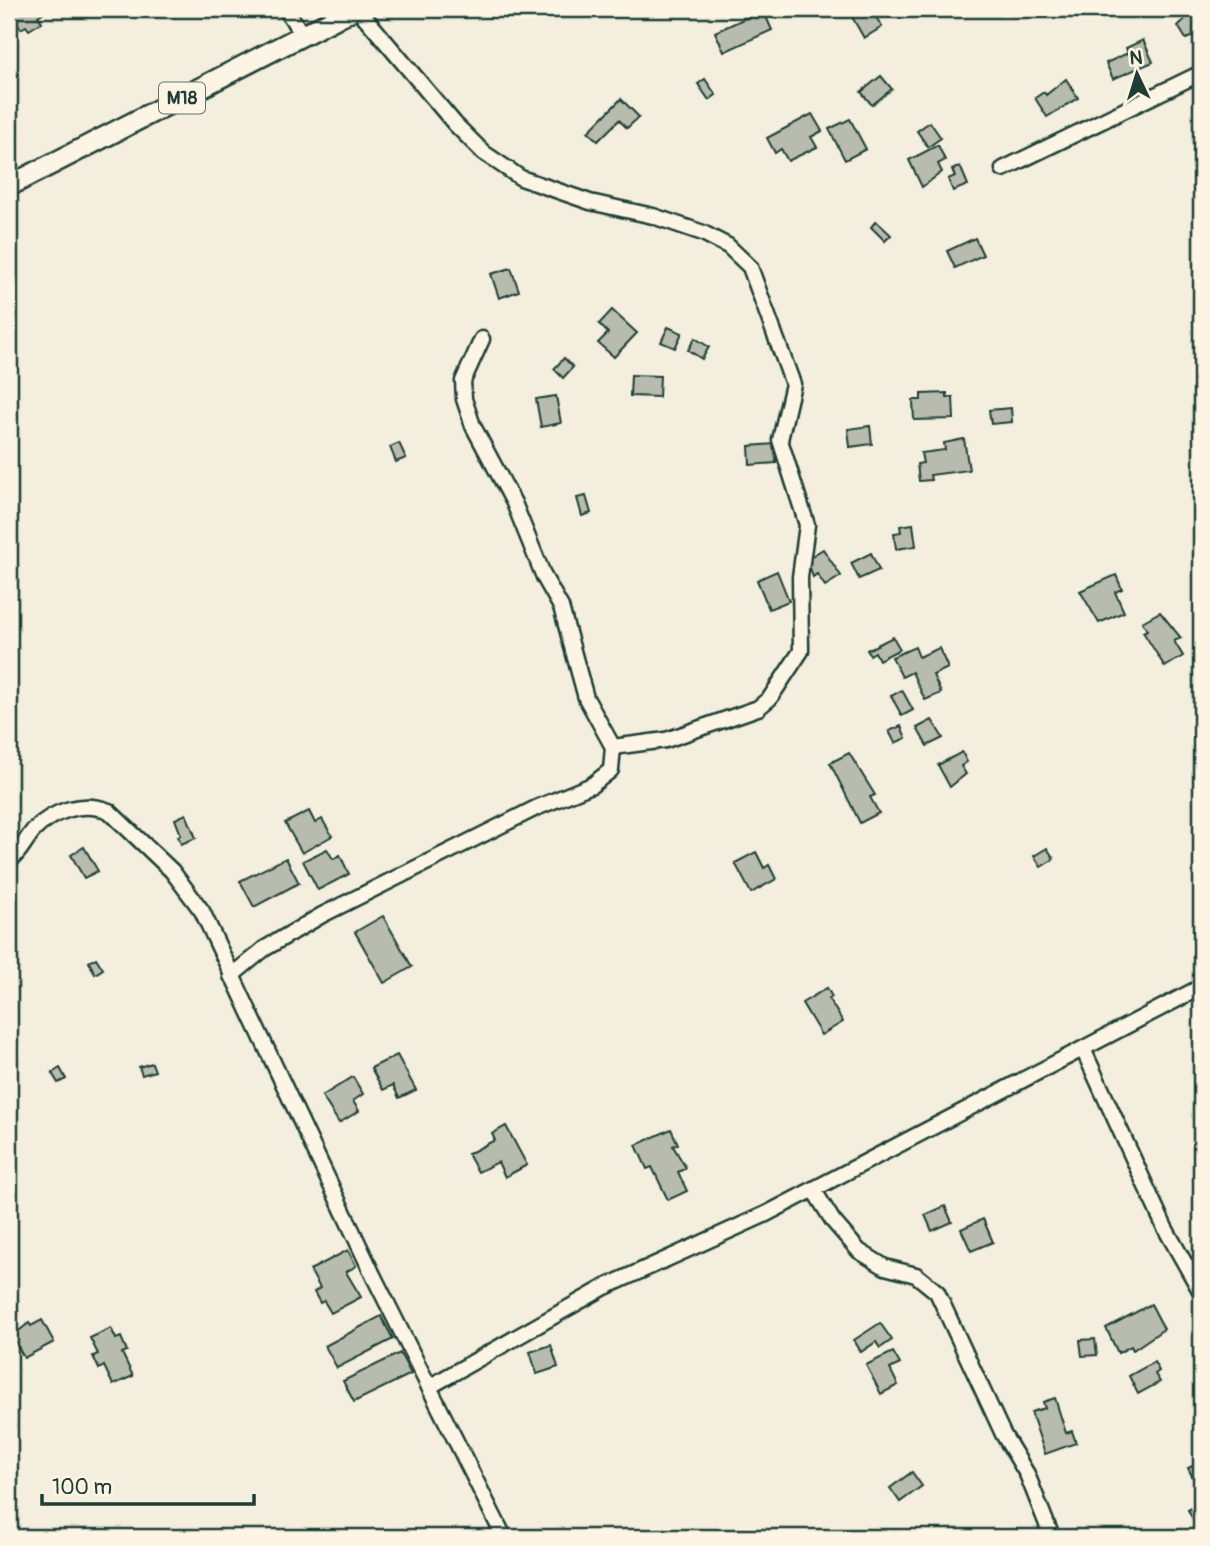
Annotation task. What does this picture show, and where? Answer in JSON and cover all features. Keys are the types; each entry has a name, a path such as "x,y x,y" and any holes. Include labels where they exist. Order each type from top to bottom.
{"main road":[{"name":"M18","path":"9,186 356,9"}],"street":[{"path":"286,9 303,36"},
{"path":"356,9 455,124 484,153 521,178 590,202 653,216 728,246 750,267 782,349 793,384 780,440 807,525 800,577 803,640 801,651 770,698 758,708 666,740 613,747"},
{"path":"1003,169 1201,73"},
{"path":"231,976 264,949 322,915 536,808 592,785 611,771 613,747 582,686 561,607 544,577 509,493 473,426 464,399 463,381 482,339"},
{"path":"9,861 18,854 33,832 62,813 82,805 95,805 109,811 191,893 504,1537"},
{"path":"429,1387 605,1287 699,1246 813,1189 1201,987"},
{"path":"1083,1049 1165,1228 1201,1292"},
{"path":"813,1189 833,1221 859,1251 885,1267 916,1275 937,1292 1003,1434 1032,1485 1052,1537"}],"building":[{"path":"9,9 49,9 38,16 42,22 29,30 26,26 21,29"},
{"path":"859,9 871,9 882,27 864,38 852,17 861,12"},
{"path":"763,10 772,30 724,52 715,32"},
{"path":"1192,12 1201,25 1201,33 1186,39 1178,26"},
{"path":"1143,40 1153,62 1113,79 1106,63 1128,53 1126,48"},
{"path":"881,76 892,89 872,105 861,92"},
{"path":"705,79 716,95 709,100 698,84"},
{"path":"1066,79 1078,98 1047,117 1035,98 1044,92 1046,95"},
{"path":"621,99 639,117 627,128 619,120 598,141 588,132"},
{"path":"812,114 822,131 811,137 817,147 788,161 781,149 775,153 767,138"},
{"path":"850,119 866,149 845,160 829,129"},
{"path":"930,122 941,138 928,147 917,131"},
{"path":"938,145 945,160 938,164 942,172 922,187 909,160"},
{"path":"960,166 968,185 953,191 948,179 955,176 952,170"},
{"path":"876,221 891,235 885,241 871,227"},
{"path":"975,238 983,255 955,268 947,251"},
{"path":"511,268 519,291 499,298 491,274"},
{"path":"612,310 637,333 614,357 598,343 608,333 599,324"},
{"path":"668,327 682,333 675,348 661,342"},
{"path":"695,338 709,347 702,359 688,350"},
{"path":"564,358 573,367 563,378 554,369"},
{"path":"631,375 660,376 659,397 630,396"},
{"path":"947,393 947,397 953,397 954,419 914,420 913,400 921,400 921,394"},
{"path":"556,396 561,423 541,427 536,399"},
{"path":"1011,408 1012,422 991,424 989,410"},
{"path":"870,426 872,444 850,447 848,429"},
{"path":"964,439 969,470 930,475 931,480 919,481 917,464 923,463 921,453 945,450 944,443"},
{"path":"399,443 406,458 396,462 390,447"},
{"path":"775,444 776,463 750,465 749,446"},
{"path":"586,496 591,513 582,516 577,498"},
{"path":"913,524 916,546 896,549 894,533 901,532 900,526"},
{"path":"823,549 841,576 825,586 817,574 813,577 807,559"},
{"path":"871,553 879,570 859,579 851,563"},
{"path":"777,571 789,601 769,609 757,580"},
{"path":"1116,575 1122,589 1115,592 1124,612 1099,623 1080,591"},
{"path":"1160,612 1181,638 1174,641 1183,656 1165,667 1143,632 1147,630 1142,622"},
{"path":"893,637 900,649 879,660 875,652 870,655 867,650"},
{"path":"915,647 919,657 939,648 948,668 933,675 941,693 925,700 912,672 902,677 892,657"},
{"path":"902,690 913,710 902,716 891,696"},
{"path":"932,720 943,738 927,746 917,728"},
{"path":"901,726 906,738 895,743 889,731"},
{"path":"962,752 967,762 961,766 966,774 950,787 938,765"},
{"path":"849,753 875,795 870,797 879,813 860,823 830,763"},
{"path":"309,811 315,823 322,819 332,836 302,853 285,823"},
{"path":"186,814 196,838 181,844 178,836 181,835 175,819"},
{"path":"84,847 98,871 84,878 71,855"},
{"path":"1047,848 1054,859 1041,867 1034,856"},
{"path":"327,849 333,859 340,855 349,874 318,890 303,861"},
{"path":"756,852 764,868 769,865 776,879 751,893 735,863"},
{"path":"286,858 299,883 254,907 240,881"},
{"path":"383,916 412,967 384,983 355,932"},
{"path":"96,958 103,969 95,974 89,962"},
{"path":"827,988 832,997 829,999 843,1022 821,1035 802,1003"},
{"path":"397,1055 416,1090 399,1098 393,1085 383,1090 371,1068"},
{"path":"152,1063 155,1071 142,1075 139,1067"},
{"path":"60,1068 66,1079 58,1083 52,1073"},
{"path":"353,1077 363,1094 353,1101 359,1111 339,1123 322,1096"},
{"path":"506,1126 527,1165 505,1177 498,1162 478,1172 468,1154 495,1140 492,1134"},
{"path":"671,1129 678,1144 673,1146 686,1168 678,1172 687,1191 668,1200 652,1167 647,1169 636,1145"},
{"path":"945,1206 952,1222 932,1231 925,1215"},
{"path":"983,1219 993,1242 971,1251 961,1229"},
{"path":"348,1250 356,1266 346,1272 361,1297 331,1313 324,1301 320,1303 314,1292 320,1288 310,1270"},
{"path":"1151,1304 1164,1329 1133,1350 1131,1346 1118,1353 1106,1328"},
{"path":"381,1316 393,1339 337,1368 325,1346"},
{"path":"42,1320 54,1342 24,1358 12,1336 29,1323 31,1326"},
{"path":"880,1323 892,1340 880,1348 876,1342 861,1352 854,1340"},
{"path":"111,1328 116,1339 121,1337 127,1351 122,1353 133,1376 113,1385 104,1366 99,1369 93,1356 98,1354 90,1338"},
{"path":"1095,1339 1097,1355 1082,1356 1080,1340"},
{"path":"551,1345 558,1367 537,1374 530,1352"},
{"path":"893,1352 900,1364 890,1369 898,1385 881,1394 866,1365"},
{"path":"400,1353 411,1374 354,1402 343,1381"},
{"path":"1154,1362 1159,1371 1155,1374 1160,1382 1138,1394 1129,1376"},
{"path":"1055,1398 1066,1433 1072,1431 1076,1443 1045,1454 1031,1412 1045,1408 1043,1402"},
{"path":"1201,1462 1201,1487 1198,1488 1188,1468"},
{"path":"912,1472 922,1486 900,1502 890,1488"},
{"path":"1201,1503 1201,1535 1188,1510"}]}
